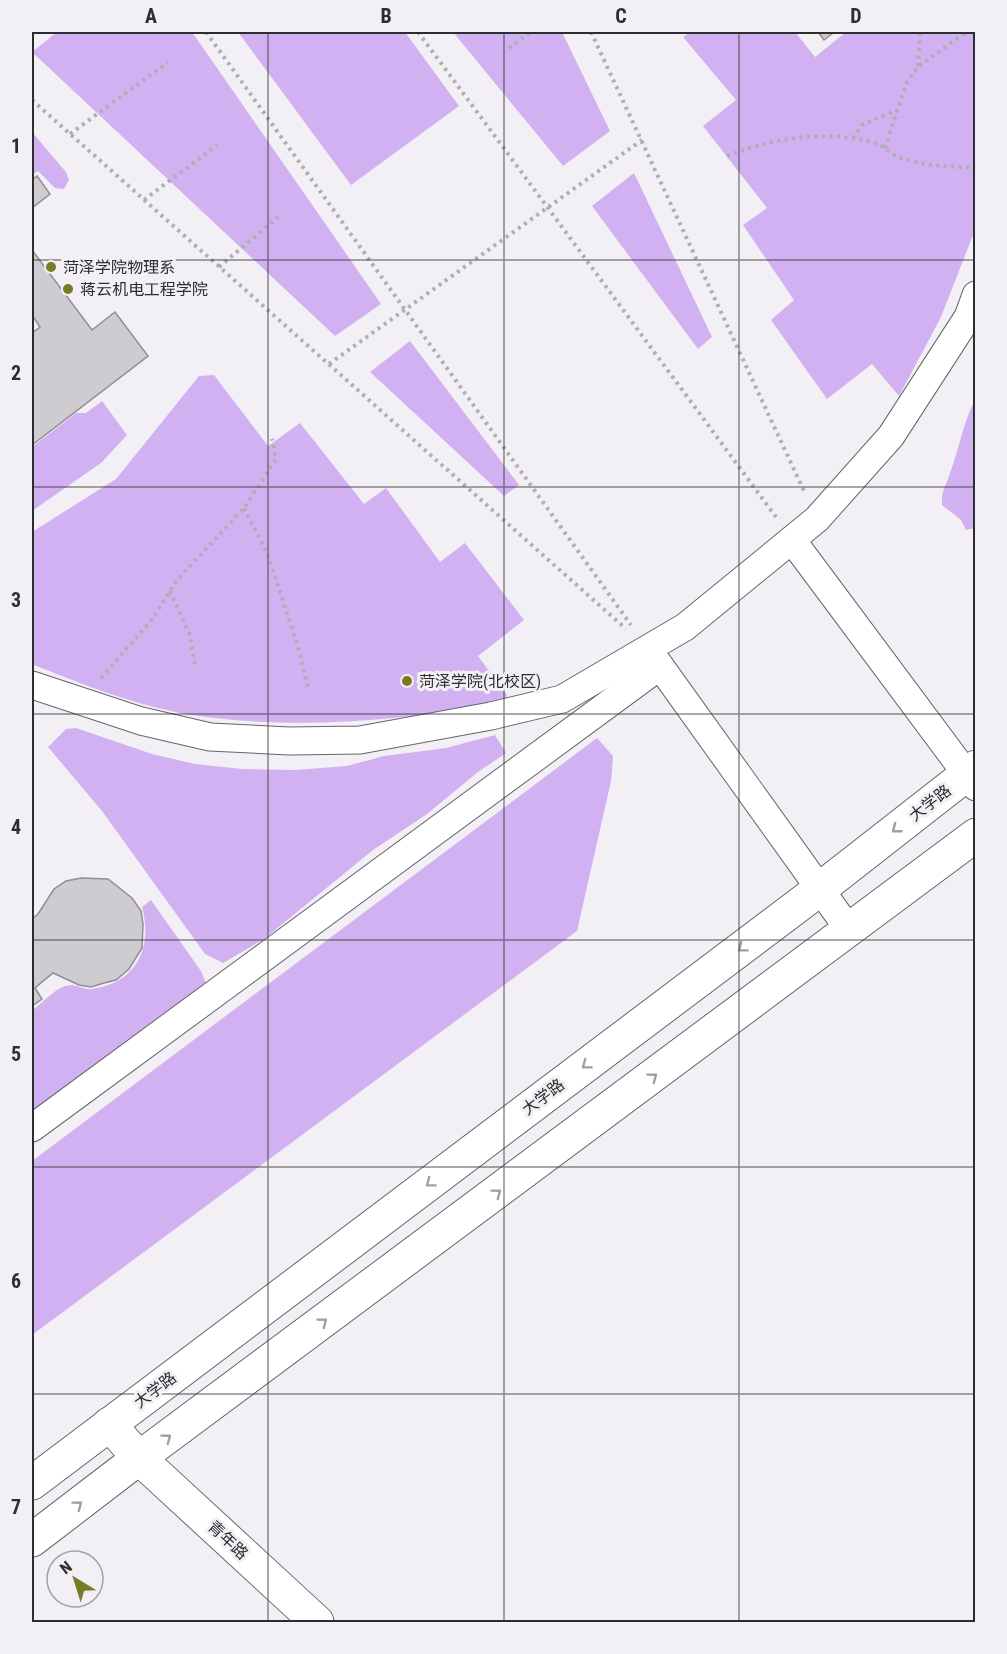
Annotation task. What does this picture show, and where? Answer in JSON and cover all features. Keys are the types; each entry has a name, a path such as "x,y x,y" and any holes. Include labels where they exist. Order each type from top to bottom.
{"main road":[{"name":"大学路","path":"32,1483 972,776"},
{"path":"32,1540 139,1458 850,931 975,835"},
{"path":"109,1424 139,1458"},
{"name":"青年路","path":"139,1458 317,1623"}],"street":[{"path":"32,1128 654,657 685,627 817,519 891,436 968,317 975,295"},
{"path":"792,540 972,776"},
{"path":"32,685 141,722 210,737 360,740 491,716 562,699 654,657"},
{"path":"654,657 850,931"}],"path":[{"path":"206,32 654,657"},
{"path":"418,32 792,540"},
{"path":"509,48 531,32"},
{"path":"591,32 817,519"},
{"path":"918,67 920,32"},
{"path":"885,148 908,82 918,67 966,32"},
{"path":"70,134 168,62"},
{"path":"32,100 654,657"},
{"path":"853,138 862,125 898,110"},
{"path":"727,156 752,146 791,138 853,138 878,143 895,156 916,162 944,167 975,168"},
{"path":"329,364 642,140"},
{"path":"144,200 218,145"},
{"path":"219,267 278,218"},
{"path":"81,702 151,621 169,590 243,508 276,459 272,438"},
{"path":"243,508 267,555 298,647 308,688"},
{"path":"169,590 189,633 195,665"}],"shaded area":[{"path":"57,32 192,32 381,304 335,336 32,52"},
{"path":"238,32 405,32 459,106 351,185"},
{"path":"453,32 562,32 610,131 563,166"},
{"path":"691,32 795,32 815,57 846,32 975,32 975,230 941,317 899,396 872,364 827,399 771,320 794,300 743,225 767,208 703,126 736,100 683,37"},
{"path":"32,132 66,172 69,180 64,189 55,188 38,171 32,175"},
{"path":"634,173 712,337 698,349 592,206"},
{"path":"410,341 519,485 504,496 370,372"},
{"path":"214,375 268,446 300,423 364,504 386,488 440,562 465,543 524,620 478,656 507,695 505,703 427,714 349,721 310,723 231,720 151,706 91,687 32,664 32,532 116,479 199,376"},
{"path":"975,400 975,528 966,530 961,520 942,505 942,499 964,427"},
{"path":"102,401 127,435 101,463 32,511 32,447 76,413 86,413"},
{"path":"76,728 152,754 195,764 242,769 295,770 347,766 384,756 446,748 495,735 506,753 478,772 427,814 373,850 264,939 223,963 205,954 102,811 48,747 66,729"},
{"path":"597,738 613,756 611,781 577,931 32,1335 32,1161"},
{"path":"151,900 201,971 206,983 32,1118 32,1011 65,986 73,985 92,989 108,985 130,971 138,961 143,949 145,922 142,907"}],"building":[{"path":"818,32 834,32 824,40"},
{"path":"37,176 50,194 32,208 32,180"},
{"path":"32,250 92,330 115,312 148,356 32,445 32,333 40,327 32,315"},
{"path":"81,878 108,879 132,898 141,911 142,948 129,969 116,980 91,987 79,985 53,973 35,988 42,999 32,1006 32,919 38,914 54,889 66,881"}],"place":[{"name":"菏泽学院物理系","path":"51,267"},
{"name":"蒋云机电工程学院","path":"68,289"},
{"name":"菏泽学院(北校区)","path":"407,681"}]}
